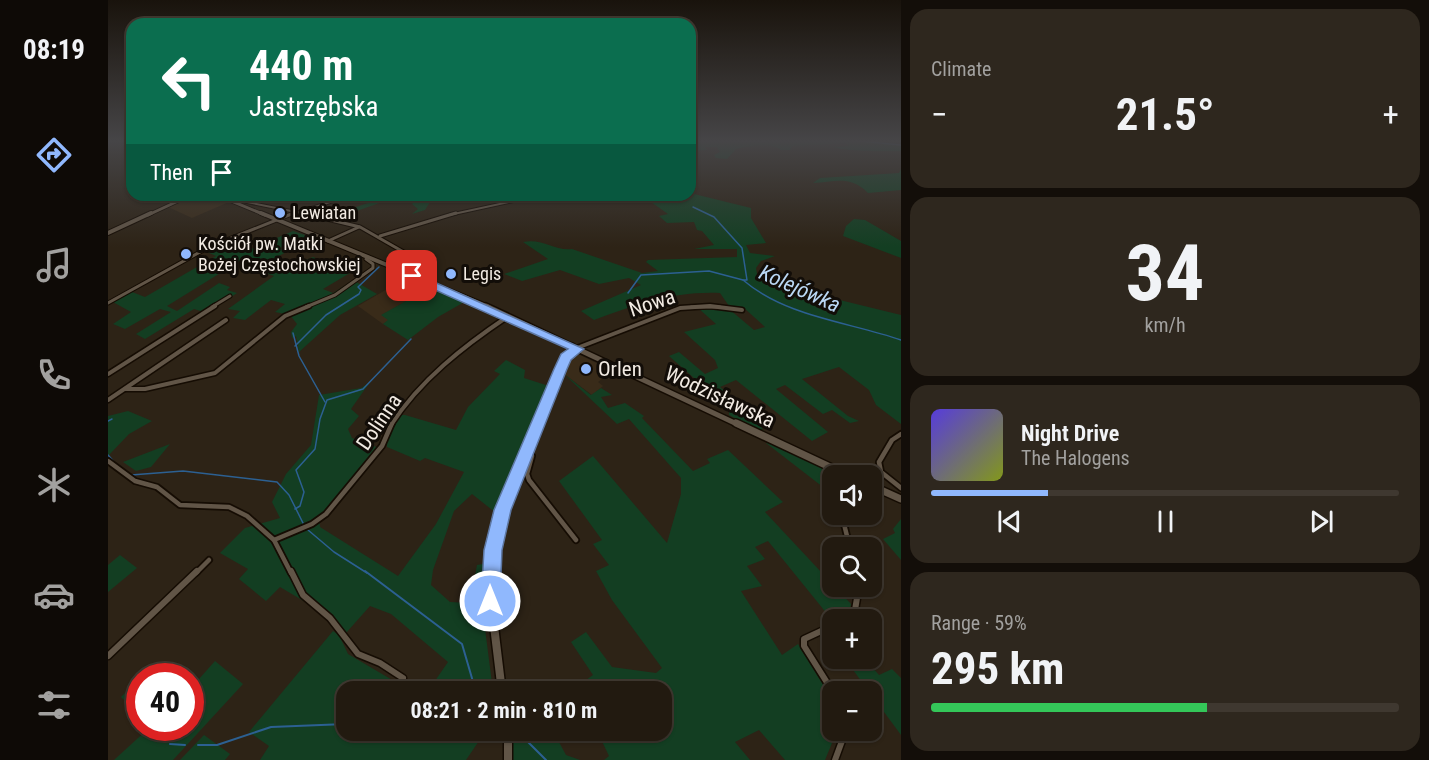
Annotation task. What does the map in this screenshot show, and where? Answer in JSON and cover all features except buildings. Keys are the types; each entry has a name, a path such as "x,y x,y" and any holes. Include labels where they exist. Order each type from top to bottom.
{"main road":[{"path":"108,233 178,201"},
{"name":"Wodzisławska","path":"231,201 508,316 822,466"},
{"path":"500,681 493,630 490,574 503,510 566,357"},
{"path":"882,490 901,499"},
{"path":"508,741 508,760"}],"street":[{"path":"236,203 242,201 360,227 380,236 428,266 412,276"},
{"path":"108,303 209,247 276,219 332,201"},
{"path":"380,236 438,217 513,201"},
{"path":"328,241 360,227"},
{"path":"124,389 145,389 215,373 285,316 325,300 356,281 374,266 366,259 368,257"},
{"path":"108,374 230,296"},
{"name":"Nowa","path":"575,348 680,308 710,306 742,310"},
{"name":"Dolinna","path":"274,540 312,525 326,514 382,446 384,433 432,376 463,346 508,316"},
{"path":"108,400 226,320"},
{"path":"566,357 575,348"},
{"path":"901,434 892,440 879,462 881,472 901,488"},
{"path":"526,451 532,456 529,480 576,540"},
{"path":"108,460 135,481 157,487 180,504 229,507 247,516 274,540 303,595 330,618 348,644 358,654 380,663 403,678"},
{"path":"108,656 138,630 209,560"},
{"path":"822,631 804,639 804,646 826,681"},
{"path":"835,760 842,741"}],"shaded area":[{"path":"182,201 229,202 192,218 168,207"},
{"path":"408,277 431,287 382,315 389,320 383,324 358,306"},
{"path":"578,354 612,371 598,382 603,386 592,395 563,373 569,359"}],"green space":[{"path":"901,176 901,190 868,193 849,182 813,183 820,178"},
{"path":"696,194 751,208 751,218 766,243 746,245 750,253 775,256 761,261 756,268 758,280 901,315 901,424 876,405 869,390 839,367 802,379 848,416 859,421 850,423 832,410 823,414 785,385 776,389 828,432 812,441 736,380 720,387 751,413 766,434 729,415 729,409 669,356 679,352 705,374 718,368 715,360 684,332 716,324 698,308 729,309 754,330 765,327 743,307 729,306 720,293 671,296 594,320 581,311 641,285 629,278 599,284 560,270 522,281 504,274 548,259 523,242 530,241 572,249 642,273 658,271 646,262 648,260 737,257 737,249 694,249 714,245 702,231 697,230 694,222 667,223 659,216 668,214 650,201 696,201"},
{"path":"375,201 387,201 357,211 353,208"},
{"path":"415,201 431,201 425,210 412,214 418,209 412,204"},
{"path":"854,219 865,220 901,241 901,258 843,236 846,226"},
{"path":"293,231 308,236 280,248 286,252 272,260 294,265 313,257 350,273 323,289 333,293 353,280 377,294 340,315 299,352 296,336 292,338 291,332 297,324 290,315 275,312 285,304 271,300 245,320 233,318 240,311 228,309 274,276 265,273 271,267 243,259 167,306 177,311 219,283 230,287 227,290 237,293 207,313 194,309 145,339 136,334 171,312 160,309 125,329 113,324 131,312 113,302 132,292 145,297 216,256 205,251 218,244 242,253"},
{"path":"431,287 466,301 438,317 408,340 383,324 388,320 381,315"},
{"path":"506,360 525,370 524,378 549,386 496,513 472,494 454,511 433,570 431,585 450,602 470,603 477,565 483,564 483,613 492,681 435,681 448,662 391,614 370,606 346,633 312,606 280,587 266,601 239,579 248,569 220,553 245,528 280,518 272,502 286,474 311,445 319,395 361,388 370,382 351,409 359,416 348,429 352,438 379,448 348,488 319,516 320,527 398,576 436,524 464,472 425,458 420,461 387,447 387,435 401,415 456,430 468,407 500,374 494,371"},
{"path":"564,374 591,395 601,388 612,395 601,397 608,408 625,403 644,416 642,418 693,471 710,463 707,459 728,450 783,502 765,512 822,573 822,597 844,597 851,604 849,609 823,609 768,541 755,547 765,559 747,566 762,586 741,591 782,655 798,644 822,682 822,741 833,741 825,760 785,760 759,730 735,742 750,760 604,760 609,756 602,741 672,741 672,681 584,681 593,675 571,642 586,632 612,667 656,673 662,668 612,600 596,571 609,565 593,544 602,540 559,481 593,456 667,543 681,494 681,478 629,419 617,424"},
{"path":"128,411 152,421 129,434 108,456 108,416"},
{"path":"770,442 822,468 822,486 766,443"},
{"path":"170,444 151,467 136,471 123,462"},
{"path":"901,519 901,560 883,539 895,533 893,529"},
{"path":"120,555 137,568 108,592 108,565"},
{"path":"333,631 339,635 348,654 394,681 336,681 336,741 479,741 466,760 260,760 269,746 249,732"},
{"path":"215,661 243,684 204,726 204,673"},
{"path":"852,669 874,669 879,675 892,669 901,678 901,735 882,709 882,681 861,681"},
{"path":"126,692 126,702 121,697"},
{"path":"204,735 230,754 225,760 180,760 198,741 204,741"},
{"path":"135,741 190,741 173,760 114,760"},
{"path":"512,741 558,741 566,755 580,760 512,760"}],"waterway":[{"name":"Kolejówka","path":"693,207 714,217 742,248 747,280 743,280"},
{"path":"296,345 326,315 359,294 361,290 358,287 379,267"},
{"path":"628,293 641,275 709,271 743,280"},
{"name":"Kolejówka","path":"743,280 760,292 798,310 901,340"},
{"path":"293,333 296,345"},
{"path":"296,509 300,506 304,492 296,470 315,449 320,419 327,400 363,389 411,339"},
{"path":"296,345 299,356 325,402"},
{"path":"108,421 112,419"},
{"path":"108,455 115,463"},
{"path":"118,465 131,475 183,471 277,482 289,495 296,509"},
{"path":"296,509 304,525"},
{"path":"308,530 334,552 367,573"},
{"path":"365,571 462,644 473,681"},
{"path":"198,745 217,745 271,727 336,724"},
{"path":"527,741 546,760"},
{"path":"170,744 185,745"}],"place":[{"name":"Lewiatan","path":"280,213"},
{"name":"Kościół pw. Matki Bożej Częstochowskiej","path":"186,254"},
{"name":"Legis","path":"451,274"},
{"name":"Orlen","path":"586,369"}],"route":[{"path":"412,276 495,310 578,349 566,357 560,369 503,510 493,550 490,601"}]}
